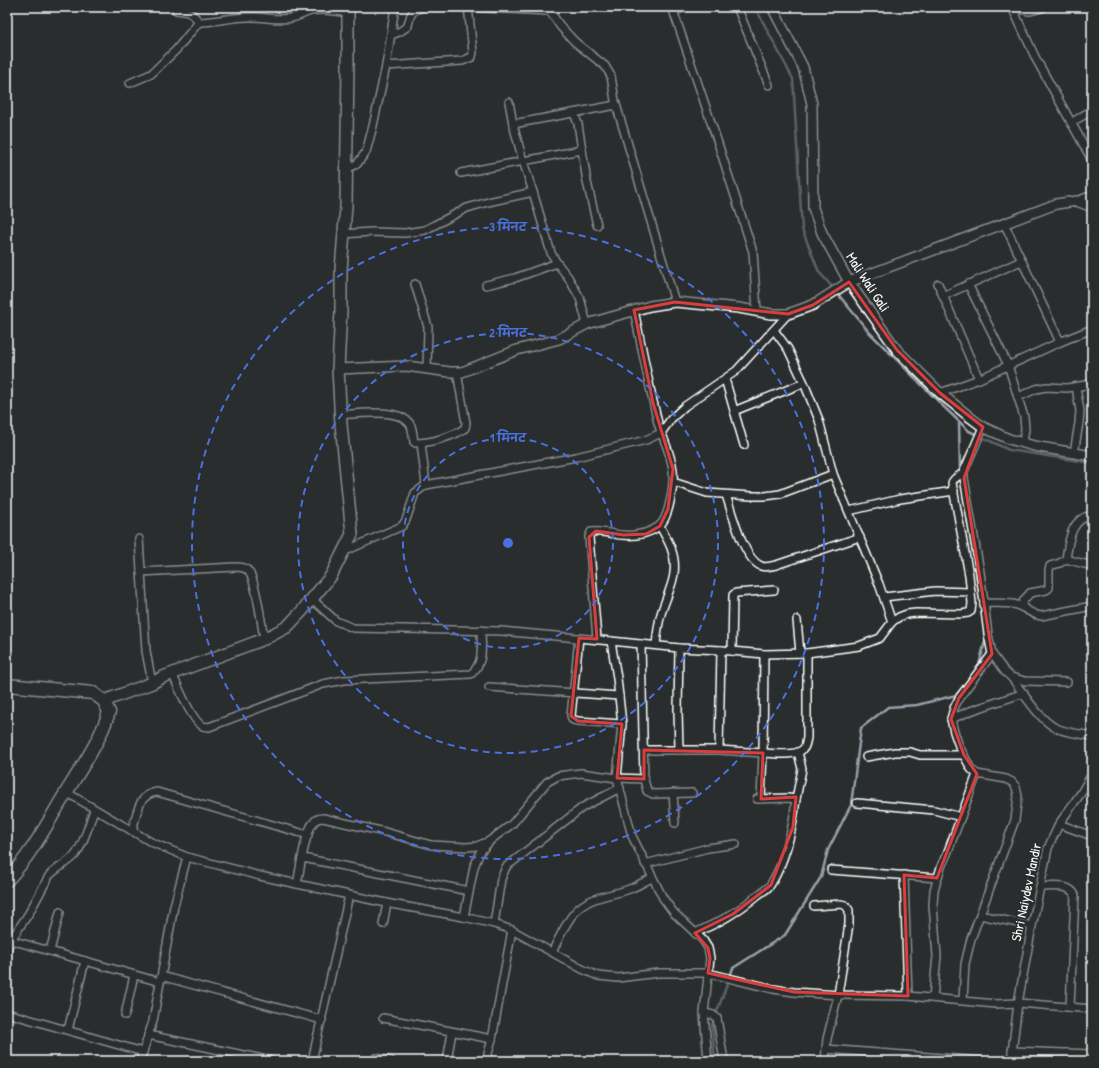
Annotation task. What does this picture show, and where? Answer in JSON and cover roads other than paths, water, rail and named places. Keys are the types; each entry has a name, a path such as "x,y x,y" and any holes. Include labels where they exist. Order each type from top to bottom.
{"highway":[{"path":"7,684 93,693 104,701 109,712 104,727 91,752 53,816 21,865 7,880"}],"main road":[{"path":"104,701 152,683 172,673 264,640 287,627 331,576 352,534 340,415 338,369 341,310 341,270 346,206 348,10"}],"street":[{"path":"175,7 176,10 188,11 194,15 199,22"},
{"path":"346,170 358,164 366,152 374,126 386,66 395,7"},
{"path":"391,35 408,26 412,11 423,7"},
{"path":"464,7 547,9 575,42 606,66 610,76 616,105 675,302"},
{"path":"386,66 462,61 472,57 473,52 468,7"},
{"path":"686,7 673,9 753,252 757,311"},
{"path":"737,7 769,85"},
{"name":"Mali Wali Gali","path":"772,7 803,67 812,104 813,208 822,233 849,282 897,350 940,393 971,418 982,430 1009,439 1092,456"},
{"path":"1012,7 1030,10 1042,7"},
{"path":"1012,7 1036,59 1092,160"},
{"path":"199,22 250,17 275,20 292,18 313,11 348,10"},
{"path":"130,83 151,74 176,50 199,22"},
{"path":"509,102 523,161 551,253 568,276 580,298 587,324"},
{"path":"513,124 616,105"},
{"path":"1071,122 1092,110"},
{"path":"574,113 578,124 587,182 597,225"},
{"path":"461,173 581,150"},
{"path":"343,234 371,232 405,233 425,230 467,208 533,192"},
{"path":"338,369 406,366 457,372 471,369 517,350 559,339 587,324 650,306 675,302 757,311 771,314 788,314 813,305 849,282 1056,204 1078,200 1092,195"},
{"path":"1078,200 1092,207"},
{"path":"1004,223 1020,261 1060,342"},
{"path":"943,296 1020,261"},
{"path":"486,285 515,278 557,263"},
{"path":"415,284 428,327 427,369"},
{"path":"938,284 979,378"},
{"path":"968,284 1008,366 1024,417 1025,428 1023,442"},
{"path":"597,640 588,537 591,532 596,531 610,534 636,536 646,534 660,526 665,520 673,482 673,469 670,454 661,433 653,402 634,310"},
{"path":"343,552 402,526 406,520 415,493 426,485 576,457 646,440 661,433 671,419 685,406 736,371 788,314"},
{"path":"940,393 1008,366 1092,329"},
{"path":"774,330 788,349 804,383 820,426 834,474 884,597 892,622"},
{"path":"340,415 390,414 402,418 411,427 414,442 421,443 460,432 465,428 466,423 457,372"},
{"path":"725,379 744,446"},
{"path":"734,411 804,383"},
{"path":"1018,397 1046,387 1076,387 1092,384"},
{"path":"1074,453 1080,412 1076,387"},
{"path":"312,599 336,622 353,628 481,630 679,648 764,654 803,653 859,646 880,638 892,622 899,617 916,612 968,613 971,611 972,607 969,576 952,483 961,474 982,430"},
{"path":"421,443 426,485"},
{"path":"673,482 707,493 758,496 780,494 834,474"},
{"path":"961,474 964,478 992,654 1043,719 1050,725 1067,732 1092,736"},
{"path":"849,511 900,499 954,491"},
{"path":"726,495 749,555 760,566 767,567 776,565 860,536"},
{"path":"1021,607 1024,600 1030,593 1049,588 1050,566 1060,563 1066,559 1071,532 1086,517 1092,515"},
{"path":"656,645 661,614 672,586 674,573 672,550 660,526"},
{"path":"139,539 146,651 152,683"},
{"path":"1066,559 1092,566"},
{"path":"141,572 235,567 245,568 249,571 253,582 264,640"},
{"path":"969,576 980,572"},
{"path":"732,651 733,595 736,593 774,590"},
{"path":"884,597 935,591 971,592"},
{"path":"984,603 1011,604 1021,607 1033,615 1041,616 1092,606"},
{"path":"644,750 719,750 793,754 805,747 803,653 797,620"},
{"path":"172,673 191,714 202,726 209,726 323,684 344,680 471,674 477,669 482,659 481,630"},
{"path":"579,638 571,716 573,720 622,724"},
{"path":"611,641 622,724 618,778 632,836 663,898 670,908 703,940 708,948 710,958 704,1013 708,1061"},
{"path":"642,644 644,779 647,791 652,794 692,793"},
{"path":"679,648 679,750"},
{"path":"719,750 721,650"},
{"path":"764,654 763,753 759,799 796,799"},
{"path":"963,1000 965,964 971,939 1015,820 1018,796 1016,787 1012,782 1006,779 976,774 971,769 954,732 951,719 959,698 992,654"},
{"path":"1011,677 1025,681 1067,682"},
{"path":"490,687 619,696"},
{"path":"951,719 1024,693"},
{"path":"695,933 721,922 771,885 784,856 793,827 796,799 802,769 798,752"},
{"path":"866,757 895,752 910,752 920,755 964,755"},
{"path":"464,917 474,867 480,852 492,839 512,824 547,782 558,776 581,773 618,778 644,779"},
{"path":"933,998 937,956 933,905 934,890 937,878 976,774"},
{"name":"Shri Naiydev Mandir","path":"1011,1061 1018,1003 1048,848 1059,824 1081,793 1092,774"},
{"path":"494,924 501,879 506,867 583,808 620,788"},
{"path":"66,792 94,810 151,842 186,857 260,876 494,924 512,930 582,969 598,976 618,978 658,973 709,974 794,992 838,995 908,996 996,1004 1018,1003 1092,1009"},
{"path":"132,831 140,802 150,792 157,792 308,834"},
{"path":"673,794 675,823"},
{"path":"857,803 934,810 961,817"},
{"path":"7,949 9,940 29,913 49,876 76,854 83,842 94,810"},
{"path":"297,884 308,834 313,822 318,819 323,818 385,832 431,845 466,847 477,846 492,839"},
{"path":"1059,824 1092,836"},
{"path":"645,864 708,848 736,844"},
{"path":"140,1061 153,1021 174,906 186,857"},
{"path":"303,858 469,891"},
{"path":"7,873 21,865"},
{"path":"831,870 937,878"},
{"path":"904,875 908,996"},
{"path":"552,952 567,922 583,904 602,896 633,888 652,878"},
{"path":"1040,887 1068,888 1074,892 1075,895 1070,1007"},
{"path":"312,1061 349,895"},
{"path":"383,924 387,903"},
{"path":"814,906 841,904 846,905 849,910 846,948 838,995 826,1049 825,1061"},
{"path":"50,951 60,912"},
{"path":"980,915 1032,926"},
{"path":"486,1061 492,1040 512,930"},
{"path":"9,940 134,975 161,979 322,1020"},
{"path":"68,1030 85,961"},
{"path":"125,1015 134,975"},
{"path":"7,1013 143,1052"},
{"path":"704,1013 715,1017 724,1061"},
{"path":"383,1018 492,1040"},
{"path":"447,1061 452,1032"},
{"path":"148,1036 252,1059 272,1061"},
{"path":"826,1049 982,1061"},
{"path":"1012,1051 1092,1054"},
{"path":"376,1058 391,1061"}],"waterway":[{"path":"755,7 793,79 802,229 819,272 834,289"},
{"path":"837,293 869,332 969,431 1009,450 1092,463"},
{"path":"959,422 960,472"},
{"path":"961,477 980,597"},
{"path":"978,669 986,637"},
{"path":"715,1061 712,1025 733,968 785,935 821,877 828,850 851,805 861,728 888,707 917,705 956,695 965,685"}]}
